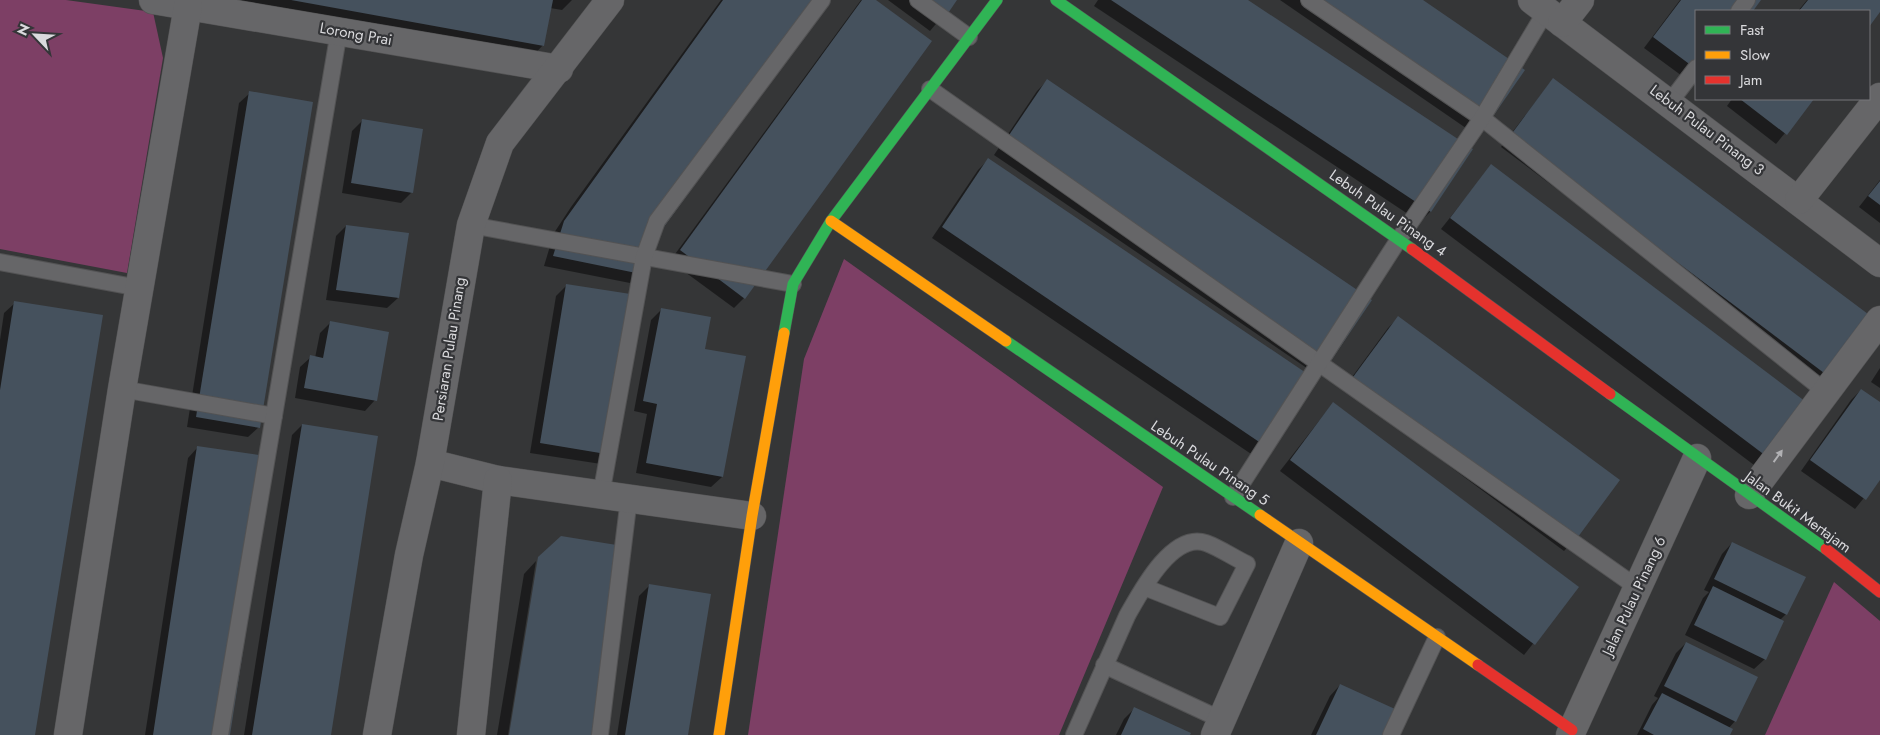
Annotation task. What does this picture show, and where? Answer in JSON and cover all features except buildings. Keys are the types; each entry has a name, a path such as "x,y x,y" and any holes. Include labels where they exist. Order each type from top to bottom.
{"street":[{"name":"Lorong Prai","path":"153,0 559,69"},
{"name":"Persiaran Pulau Pinang","path":"377,735 409,555 430,463 471,225 500,143 559,69 610,0"},
{"path":"719,735 752,516 793,284 831,221 997,0"},
{"name":"Lebuh Pulau Pinang 4","path":"1056,0 1399,238 1697,458"},
{"path":"1547,11 1580,0"},
{"path":"68,735 122,389 188,6"},
{"name":"Lebuh Pulau Pinang 3","path":"1547,11 1670,102 1880,263"},
{"path":"1799,200 1880,97"},
{"name":"Lebuh Pulau Pinang 5","path":"831,221 1437,637 1571,733"},
{"path":"1750,495 1880,320"},
{"name":"Jalan Bukit Mertajam","path":"1697,458 1835,555 1880,592"},
{"name":"Jalan Pulau Pinang 6","path":"1571,733 1697,458"},
{"path":"430,463 498,480 752,516"},
{"path":"471,735 498,480"},
{"path":"1218,728 1299,543"}],"lane":[{"path":"600,494 644,257 657,221 822,0"},
{"path":"918,0 969,37"},
{"path":"1309,0 1482,118 1826,392"},
{"path":"1739,10 1747,0"},
{"path":"1233,497 1399,238 1482,118 1547,11"},
{"path":"220,735 339,31"},
{"path":"1670,102 1695,69"},
{"path":"930,90 1638,588"},
{"path":"471,225 793,284"},
{"path":"0,262 139,288"},
{"path":"122,389 274,416"},
{"path":"600,735 629,498"},
{"path":"1074,735 1127,616 1144,587 1156,568 1172,552 1190,542 1205,542 1248,564 1220,617 1144,587"},
{"path":"1391,735 1437,637"},
{"path":"1104,665 1218,728"}],"shaded area":[{"path":"0,0 66,0 153,12 163,58 127,273 0,249"},
{"path":"844,259 1163,487 1059,735 748,735 804,359"},
{"path":"1834,582 1880,621 1880,735 1765,735"}],"traffic: fast":[{"path":"784,333 793,284 831,221 997,0"},
{"path":"1056,0 1412,249"},
{"path":"1006,341 1260,515"},
{"path":"1610,394 1826,549"}],"traffic: slow":[{"path":"831,221 1006,341"},
{"path":"719,735 752,516 784,333"},
{"path":"1260,515 1478,665"}],"traffic: jam":[{"path":"1412,249 1610,394"},
{"path":"1826,549 1880,592"},
{"path":"1478,665 1572,730"}]}
